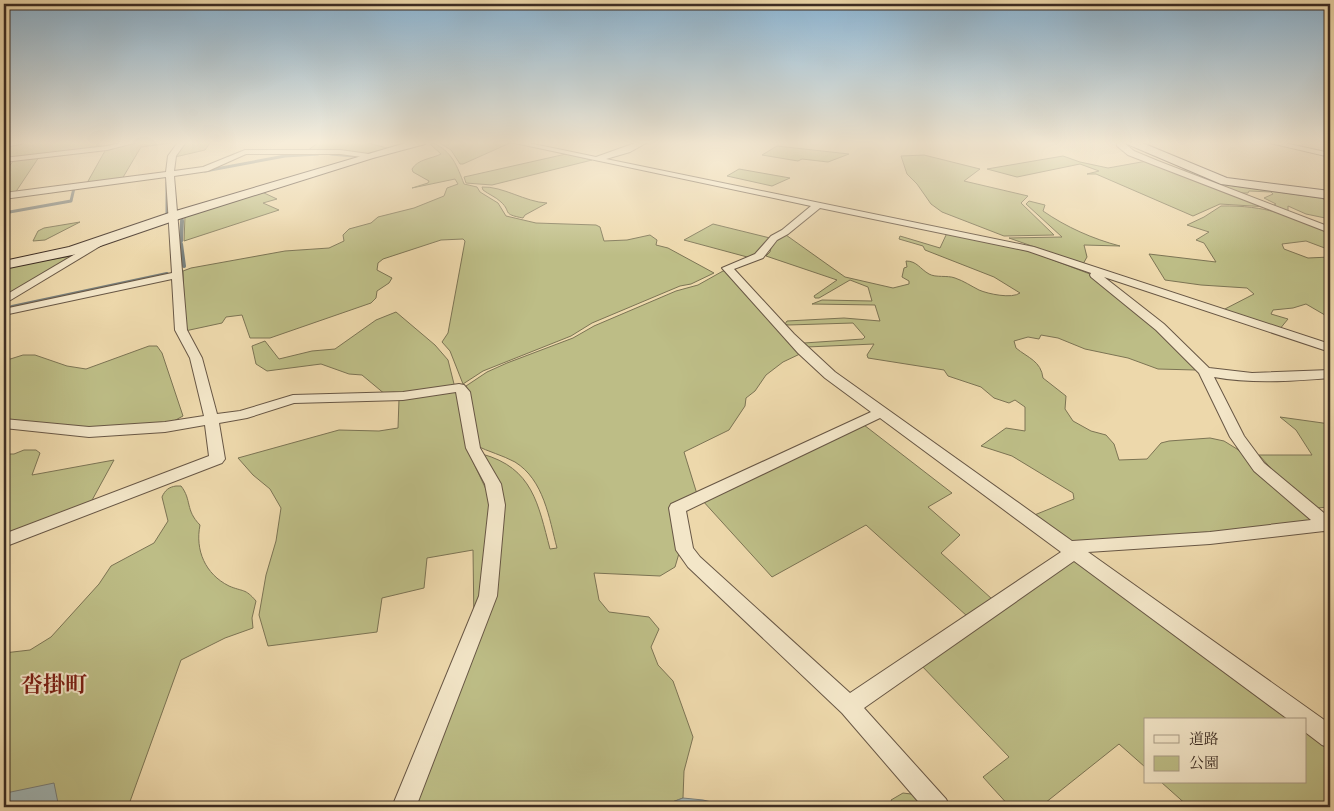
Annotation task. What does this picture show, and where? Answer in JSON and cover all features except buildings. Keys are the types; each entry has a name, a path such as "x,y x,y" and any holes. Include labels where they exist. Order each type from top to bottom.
{"street":[{"path":"4,196 126,180"},
{"path":"4,541 217,459 212,421 196,358 181,330 171,180"},
{"path":"4,265 72,252 174,216 291,180"},
{"path":"699,180 1030,249 1330,348"},
{"path":"1198,180 1330,230"},
{"path":"1222,180 1330,195"},
{"path":"819,204 785,232 774,238 759,256 726,268 805,354 830,376 1304,718"},
{"path":"4,301 99,243"},
{"path":"1084,268 1160,327 1205,371 1237,437 1258,467 1328,526"},
{"path":"4,312 176,275"},
{"path":"1205,371 1257,378 1330,374"},
{"path":"4,424 89,432 165,427 242,415 294,399 403,396 460,388 463,392 465,411 474,448 493,484 497,505 488,596 404,807"},
{"path":"882,412 677,508 685,550 694,562 849,706 938,807"},
{"path":"849,706 1071,550 1083,546 1210,538 1328,526"},
{"path":"1306,720 1330,737"}],"green space":[{"path":"4,180 24,180 15,193 4,194"},
{"path":"89,180 115,180 87,183"},
{"path":"427,180 451,180 412,188 429,181"},
{"path":"456,180 462,180 464,184 477,187 480,192 498,203 506,216 536,223 596,225 600,227 604,241 627,240 650,235 657,240 656,245 668,248 714,273 592,323 571,336 483,371 463,384 450,351 442,342 448,333 465,241 463,239 441,240 383,259 378,263 377,270 392,278 389,283 377,291 376,298 371,303 270,338 250,338 242,315 226,317 222,323 185,331 183,271 285,251 329,248 344,241 343,235 349,229 371,223 378,217 414,208 444,196 447,188 458,184"},
{"path":"465,180 513,180 492,185 466,183"},
{"path":"744,180 786,180 772,186"},
{"path":"913,180 966,180 964,181 1028,196 1021,203 1054,235 1004,236 942,212 931,204"},
{"path":"1110,180 1197,180 1268,207 1220,204 1193,216"},
{"path":"1202,180 1215,180 1227,185 1321,198 1330,202 1330,219 1306,214 1288,206 1288,213 1272,206 1276,204 1264,198 1273,194 1271,192 1249,191 1248,193 1235,193"},
{"path":"482,187 490,187 547,203 523,218 516,217 509,214 501,202 483,190"},
{"path":"262,192 277,199 263,203 279,210 184,241 185,216"},
{"path":"1029,201 1045,205 1043,211 1070,227 1120,246 1084,245 1087,257 1083,264 1009,238 1062,237 1026,204"},
{"path":"1221,206 1251,207 1277,212 1330,231 1330,250 1306,241 1282,244 1284,249 1308,258 1330,257 1330,318 1306,304 1293,308 1273,310 1271,314 1288,319 1279,330 1221,311 1254,294 1247,288 1165,280 1149,254 1216,262 1204,243 1196,240 1209,232 1187,225"},
{"path":"80,222 45,240 33,241 38,231 44,228"},
{"path":"713,224 770,238 761,253 751,258 684,240"},
{"path":"947,233 1032,252 1090,274 1156,329 1195,367 1195,370 1158,369 1128,358 1085,349 1058,338 1041,335 1039,339 1028,337 1014,341 1016,348 1037,364 1043,378 1066,396 1065,409 1073,421 1091,431 1106,435 1114,444 1119,460 1147,459 1161,443 1169,441 1210,438 1224,441 1237,449 1311,519 1309,523 1214,534 1070,542 1032,516 1074,499 1073,493 1012,456 981,446 1006,428 1025,431 1025,407 1015,400 1009,403 994,398 981,387 948,376 944,370 868,358 867,355 874,344 807,347 804,343 863,339 865,337 853,323 785,324 787,321 844,318 880,321 875,305 812,304 822,300 872,301 868,287 850,280 819,298 815,298 814,296 837,280 766,256 770,252 772,243 786,235 845,277 893,288 909,284 909,281 902,277 904,268 907,267 906,261 910,261 932,275 955,278 988,293 1011,296 1020,293 994,277 925,250 923,246 899,239 900,236 940,248"},
{"path":"77,255 4,299 4,273 6,267"},
{"path":"726,271 768,319 802,353 783,362 766,375 755,391 746,398 745,406 729,430 684,452 697,494 674,505 680,550 675,567 660,576 594,573 599,600 609,612 649,617 659,629 651,647 658,665 673,681 693,737 684,771 683,798 667,804 665,807 411,807 494,598 500,523 482,454 499,460 523,478 537,503 550,549 557,548 544,500 533,479 515,462 475,445 466,386 487,372 507,363 573,338 594,326 676,291 698,285"},
{"path":"396,312 435,345 448,360 454,384 450,388 386,395 362,375 349,374 321,364 267,371 256,364 252,346 265,341 279,359 312,351 335,349 376,320"},
{"path":"149,346 157,346 162,353 183,416 170,423 92,429 4,420 4,361 23,355 35,355 67,366 86,369"},
{"path":"454,391 460,394 467,449 492,502 491,533 474,626 473,550 427,558 424,588 382,598 377,632 268,646 259,615 266,575 276,541 281,508 270,489 253,475 238,458 339,430 379,431 398,428 399,399"},
{"path":"1280,417 1330,424 1330,507 1316,508 1284,483 1259,455 1312,455 1296,430"},
{"path":"864,425 952,493 928,507 960,535 941,553 992,599 967,616 866,525 772,577 702,500"},
{"path":"24,450 36,450 40,453 32,475 114,460 91,502 4,536 4,454 14,454"},
{"path":"176,486 181,486 192,515 200,525 199,543 208,568 221,581 246,592 256,601 252,618 253,628 225,638 181,660 128,807 57,807 58,803 6,793 4,797 4,653 30,650 51,637 99,584 111,566 154,543 168,521 162,497 164,492"},
{"path":"1072,558 1297,718 1144,718 1144,766 1119,744 1040,807 1010,807 983,777 1009,757 920,664"},
{"path":"1306,725 1330,742 1330,807 1189,807 1163,784 1306,784"},
{"path":"903,793 919,795 930,807 894,807 891,800"}],"shaded area":[{"path":"54,783 57,807 4,807 6,793"},
{"path":"683,798 703,800 732,807 665,807 667,804"}],"waterway":[{"path":"167,183 167,215"},
{"path":"4,213 71,201 74,188 78,188"},
{"path":"181,241 182,221"},
{"path":"181,244 184,266"},
{"path":"12,307 167,274"}],"district":[{"name":"沓掛町","path":"54,685"}]}
